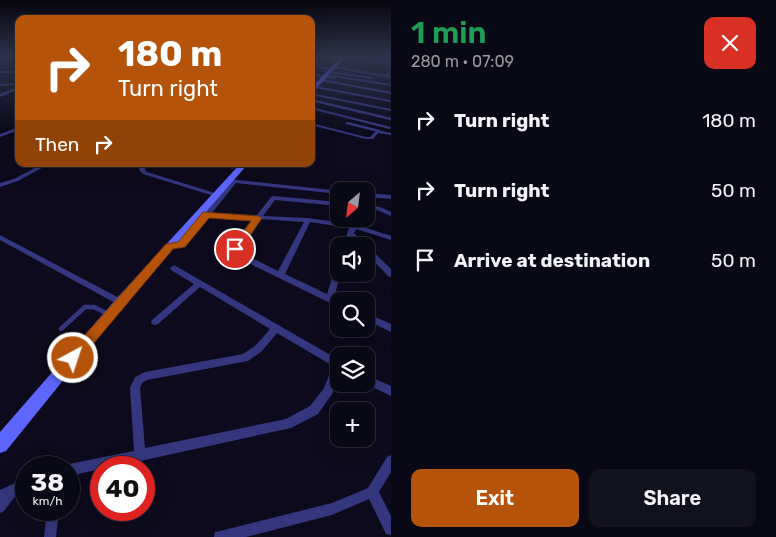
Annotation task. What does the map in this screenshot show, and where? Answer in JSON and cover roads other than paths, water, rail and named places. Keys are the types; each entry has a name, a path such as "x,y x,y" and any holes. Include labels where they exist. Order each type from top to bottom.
{"street":[{"path":"321,82 391,93"},
{"path":"321,82 390,101"},
{"path":"321,82 391,110"},
{"path":"373,82 391,85"},
{"path":"0,85 15,86"},
{"path":"0,99 15,89"},
{"path":"0,99 15,93"},
{"path":"0,99 8,99"},
{"path":"315,109 391,129"},
{"path":"315,125 368,139 379,131 391,134"},
{"path":"0,136 15,130"},
{"path":"0,186 40,167"},
{"path":"143,167 142,170 145,173 216,195"},
{"path":"0,445 120,302 170,246 203,214 242,167"},
{"path":"203,214 216,195 232,181 330,191"},
{"path":"375,196 391,197"},
{"path":"330,203 276,198 271,200 235,249 236,252 329,299 335,282"},
{"path":"375,208 391,214"},
{"path":"203,214 308,220 391,238"},
{"path":"280,275 308,220"},
{"path":"349,237 351,230"},
{"path":"351,230 356,237"},
{"path":"0,238 120,302"},
{"path":"375,256 388,266 391,274"},
{"path":"174,268 330,359"},
{"path":"155,322 200,283"},
{"path":"375,319 391,325"},
{"path":"140,455 135,388 138,380 145,376 245,358 259,348 276,328"},
{"path":"375,383 391,391"},
{"path":"80,468 287,424 314,410 330,386"},
{"path":"220,537 332,509 372,492 391,461"},
{"path":"0,496 14,488"},
{"path":"0,507 14,488"},
{"path":"372,492 391,529"},
{"path":"50,537 52,521"}],"lane":[{"path":"315,101 391,119"},
{"path":"347,123 379,131"},
{"path":"61,329 85,307 94,307 110,315"}]}
